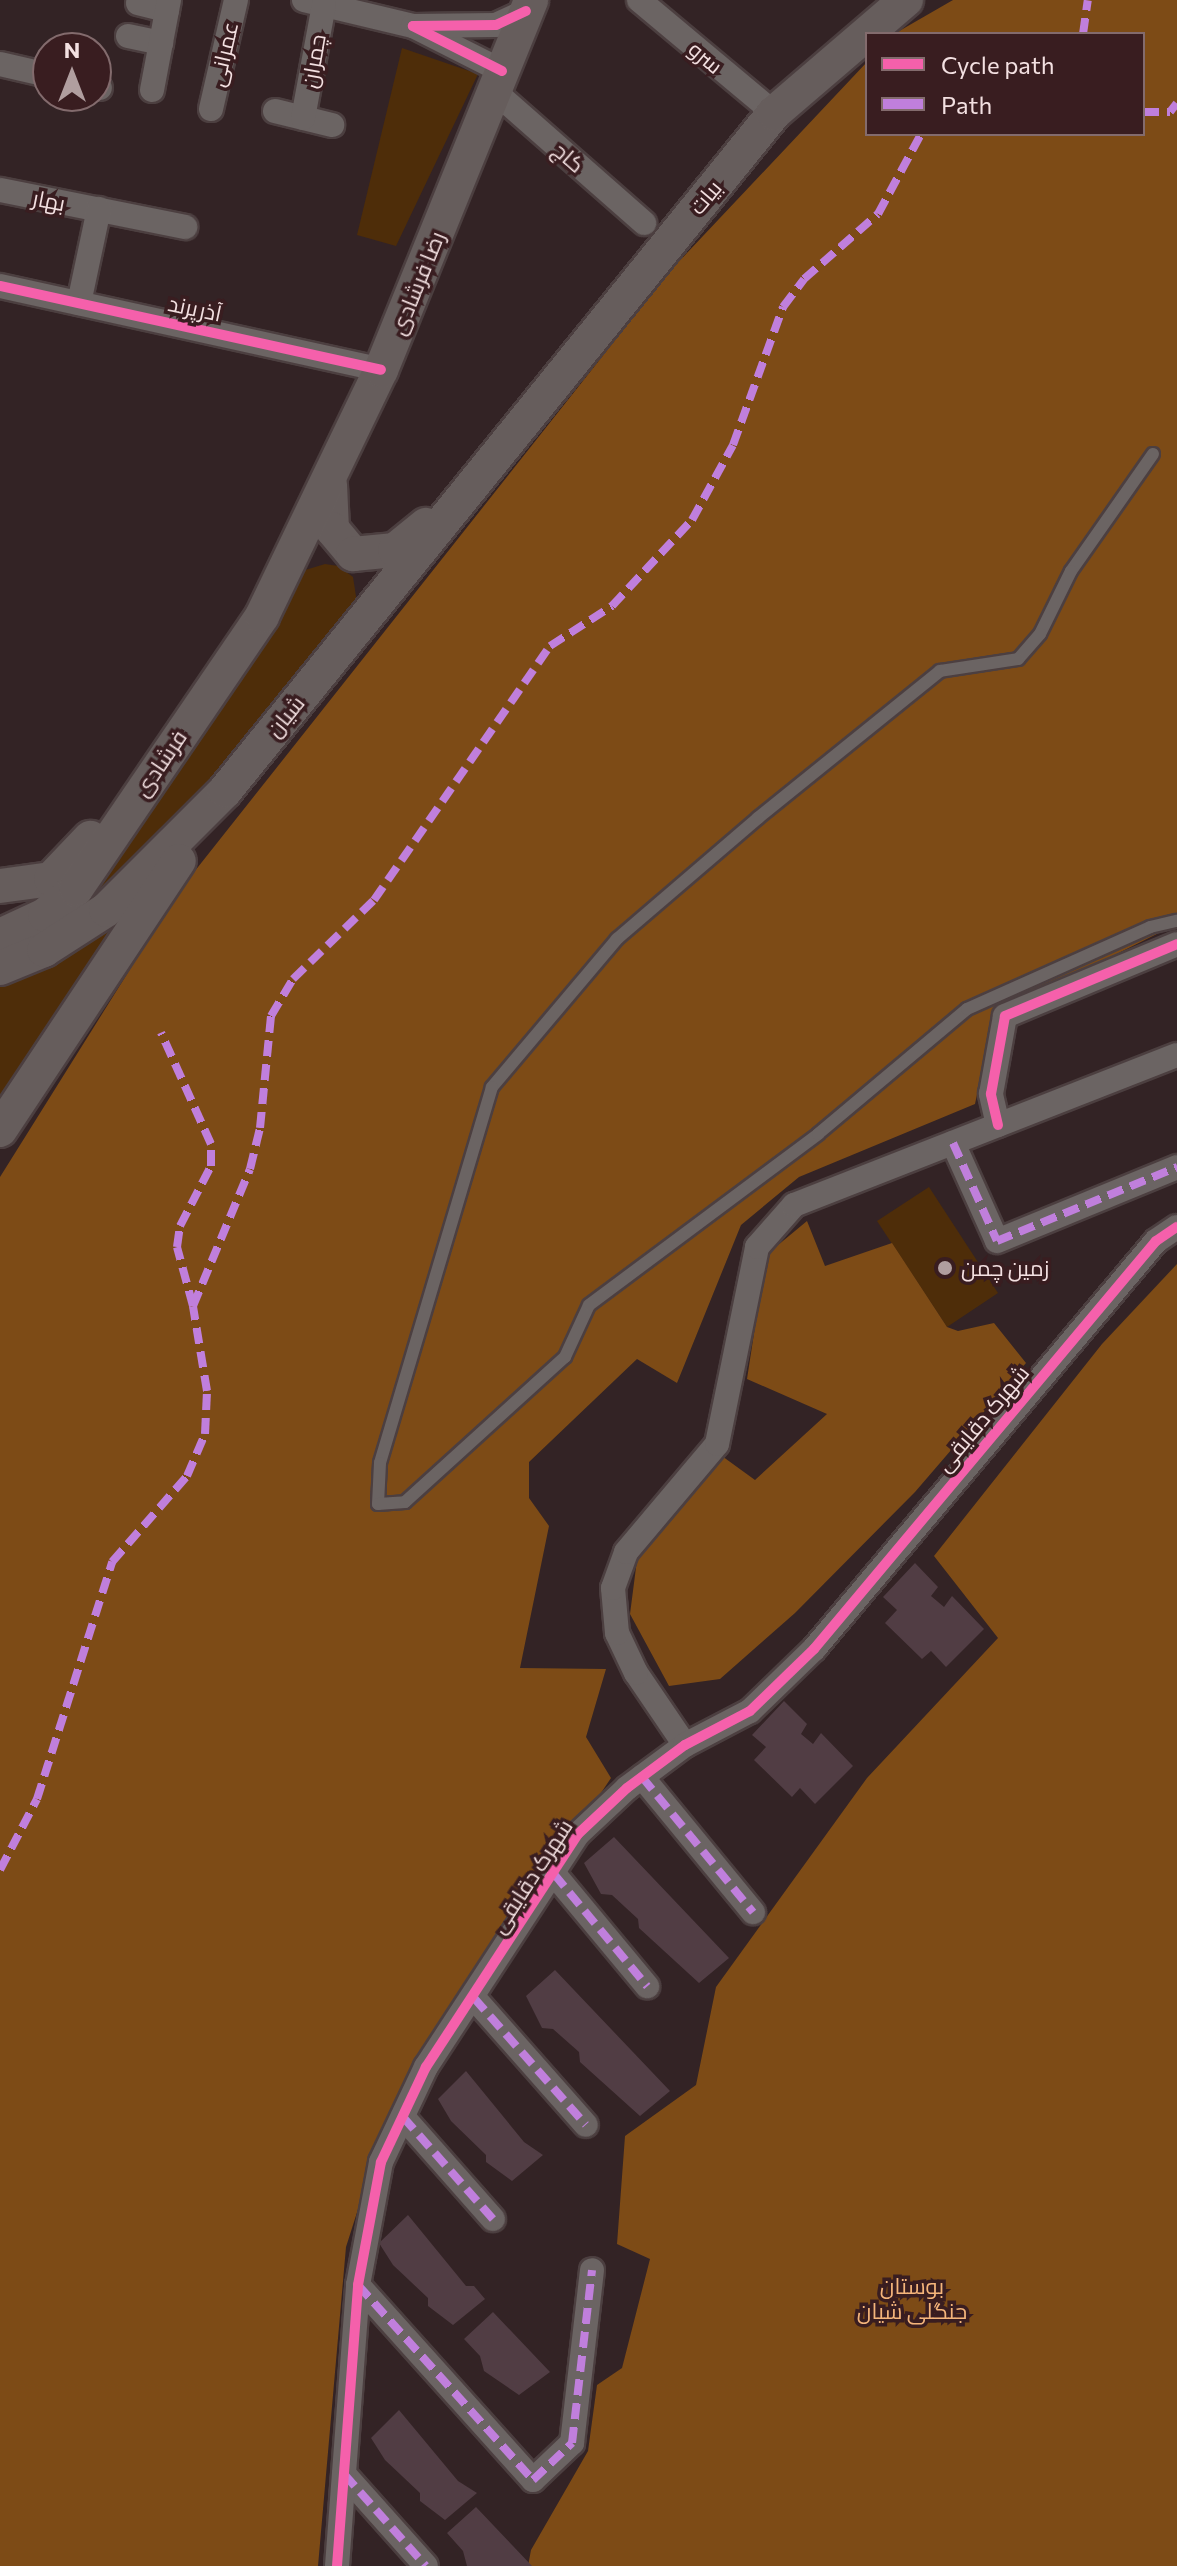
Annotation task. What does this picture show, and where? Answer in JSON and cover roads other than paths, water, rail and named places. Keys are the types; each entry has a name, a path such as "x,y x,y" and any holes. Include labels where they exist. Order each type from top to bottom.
{"main road":[{"name":"بیات","path":"869,32 906,0"},
{"name":"رضا فرشادی","path":"292,561 381,370 528,6"},
{"name":"بیات","path":"529,418 774,113 865,35"},
{"path":"292,561 319,550 381,554 409,540 529,418"},
{"name":"شیان","path":"0,968 44,950 106,910 225,791 529,418"},
{"path":"331,476 332,529 374,583 371,610"},
{"name":"فرشادی","path":"0,936 45,915 76,889 262,616 292,561"},
{"path":"0,886 51,879 70,863 137,777 184,728"},
{"path":"0,1130 225,791"}],"street":[{"name":"عمرانی","path":"211,109 236,0"},
{"name":"سرو","path":"639,0 774,113"},
{"path":"314,2 357,6 413,26 496,25 528,6"},
{"name":"چمران","path":"303,118 314,2"},
{"path":"138,3 168,5 152,90"},
{"name":"کاج","path":"413,26 498,81 644,223"},
{"path":"128,36 161,43"},
{"path":"0,64 32,71"},
{"path":"275,111 332,125"},
{"name":"بهار","path":"0,190 185,227"},
{"path":"79,303 99,209"},
{"name":"آذرپرند","path":"0,286 381,370"},
{"path":"998,1125 991,1094 1005,1016 1177,944"},
{"path":"685,1745 636,1673 617,1633 613,1588 626,1552 717,1444 757,1247 794,1205 1177,1055"},
{"path":"953,1143 997,1241 1177,1167"},
{"name":"شهرک دقایقی","path":"337,2566 358,2285 381,2162 426,2067 474,1998 578,1834 642,1777 685,1745 750,1711 814,1649 1156,1241 1177,1227"},
{"path":"642,1777 753,1912"},
{"path":"554,1874 647,1986"},
{"path":"474,1998 586,2125"},
{"path":"403,2117 493,2219"},
{"path":"358,2285 533,2480 572,2443 592,2270"},
{"path":"344,2474 426,2566"}],"lane":[{"path":"1153,454 1071,571 1040,634 1018,659 940,671 758,818 617,939 492,1087 380,1463 378,1504 405,1502 565,1357 589,1305 818,1134 967,1009 1150,927 1177,921"}],"place":[{"name":"زمین چمن","path":"945,1268"}],"park label":[{"name":"بوستان جنگلی شیان","path":"912,2298"}]}
